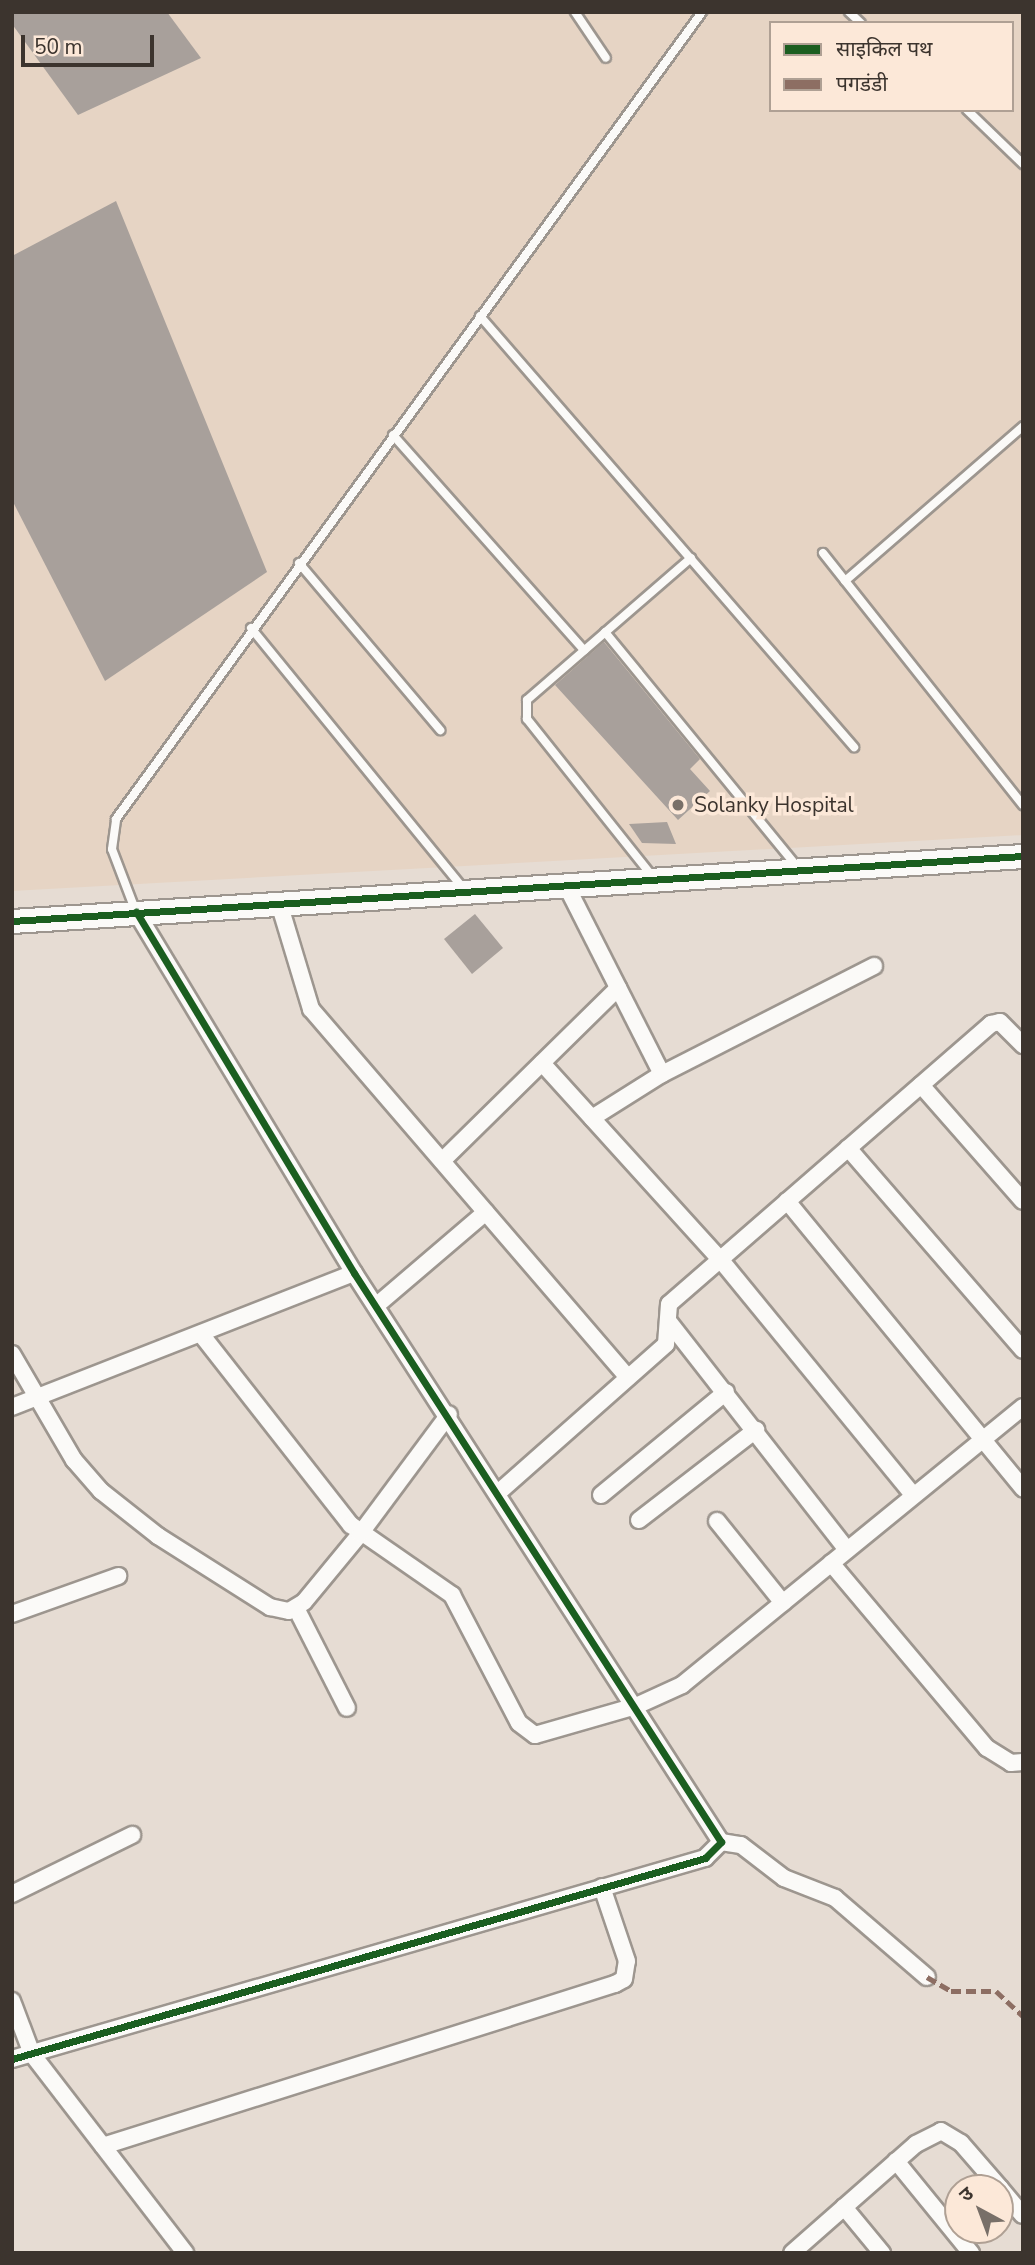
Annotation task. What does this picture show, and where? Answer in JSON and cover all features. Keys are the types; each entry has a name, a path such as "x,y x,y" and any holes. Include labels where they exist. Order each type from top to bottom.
{"street":[{"path":"12,920 1023,856"},
{"path":"566,885 662,1074"},
{"path":"279,903 311,1009 628,1377"},
{"path":"136,912 354,1273 449,1414 721,1842 741,1845 784,1878 835,1898 927,1977"},
{"path":"592,1118 662,1074 874,966"},
{"path":"442,1161 618,988"},
{"path":"499,1492 666,1344 668,1304 996,1021 1023,1045"},
{"path":"542,1063 720,1259 913,1495"},
{"path":"921,1085 1023,1201"},
{"path":"848,1148 1023,1350"},
{"path":"787,1201 1023,1488"},
{"path":"377,1305 486,1212"},
{"path":"12,1407 354,1273"},
{"path":"669,1322 756,1430 847,1550"},
{"path":"201,1334 360,1534 452,1595 527,1733 636,1706 682,1685 1023,1407"},
{"path":"12,1354 35,1398 86,1476 125,1513 270,1607 296,1608"},
{"path":"601,1495 726,1392"},
{"path":"296,1608 360,1534 449,1414"},
{"path":"639,1520 756,1430"},
{"path":"717,1521 783,1603"},
{"path":"831,1563 987,1748 1011,1763 1023,1762"},
{"path":"12,1614 118,1576"},
{"path":"296,1608 347,1708"},
{"path":"12,1894 132,1835"},
{"path":"12,2059 705,1858 721,1842"},
{"path":"103,2146 615,1984 624,1979 627,1961 601,1887"},
{"path":"12,2001 32,2054 185,2253"},
{"path":"797,2251 896,2161 928,2136 950,2133 987,2174"},
{"path":"896,2161 971,2253"},
{"path":"844,2207 882,2253"}],"lane":[{"path":"576,12 606,58"},
{"path":"136,912 112,849 116,819 251,628 702,12"},
{"path":"969,112 1023,164"},
{"path":"480,316 854,747"},
{"path":"845,581 1023,426"},
{"path":"393,435 584,650"},
{"path":"823,553 1023,804"},
{"path":"654,879 527,719 527,700 691,558"},
{"path":"299,563 440,730"},
{"path":"251,628 466,891"},
{"path":"605,632 800,870"}],"shaded area":[{"path":"12,12 1023,12 1023,835 12,891"}],"building":[{"path":"12,12 167,12 201,58 78,115 12,24"},
{"path":"116,201 267,572 105,681 12,500 12,256"},
{"path":"604,642 700,759 690,769 710,791 678,820 555,685"},
{"path":"667,822 676,844 642,843 629,824"},
{"path":"475,914 503,948 472,974 444,939"}],"marked path":[{"path":"927,1977 951,1991 996,1991 1023,2016"}],"cycle path":[{"path":"12,921 1023,856"},
{"path":"12,2059 705,1858 721,1842 354,1273 136,912"}],"place":[{"name":"Solanky Hospital","path":"678,805"}]}
